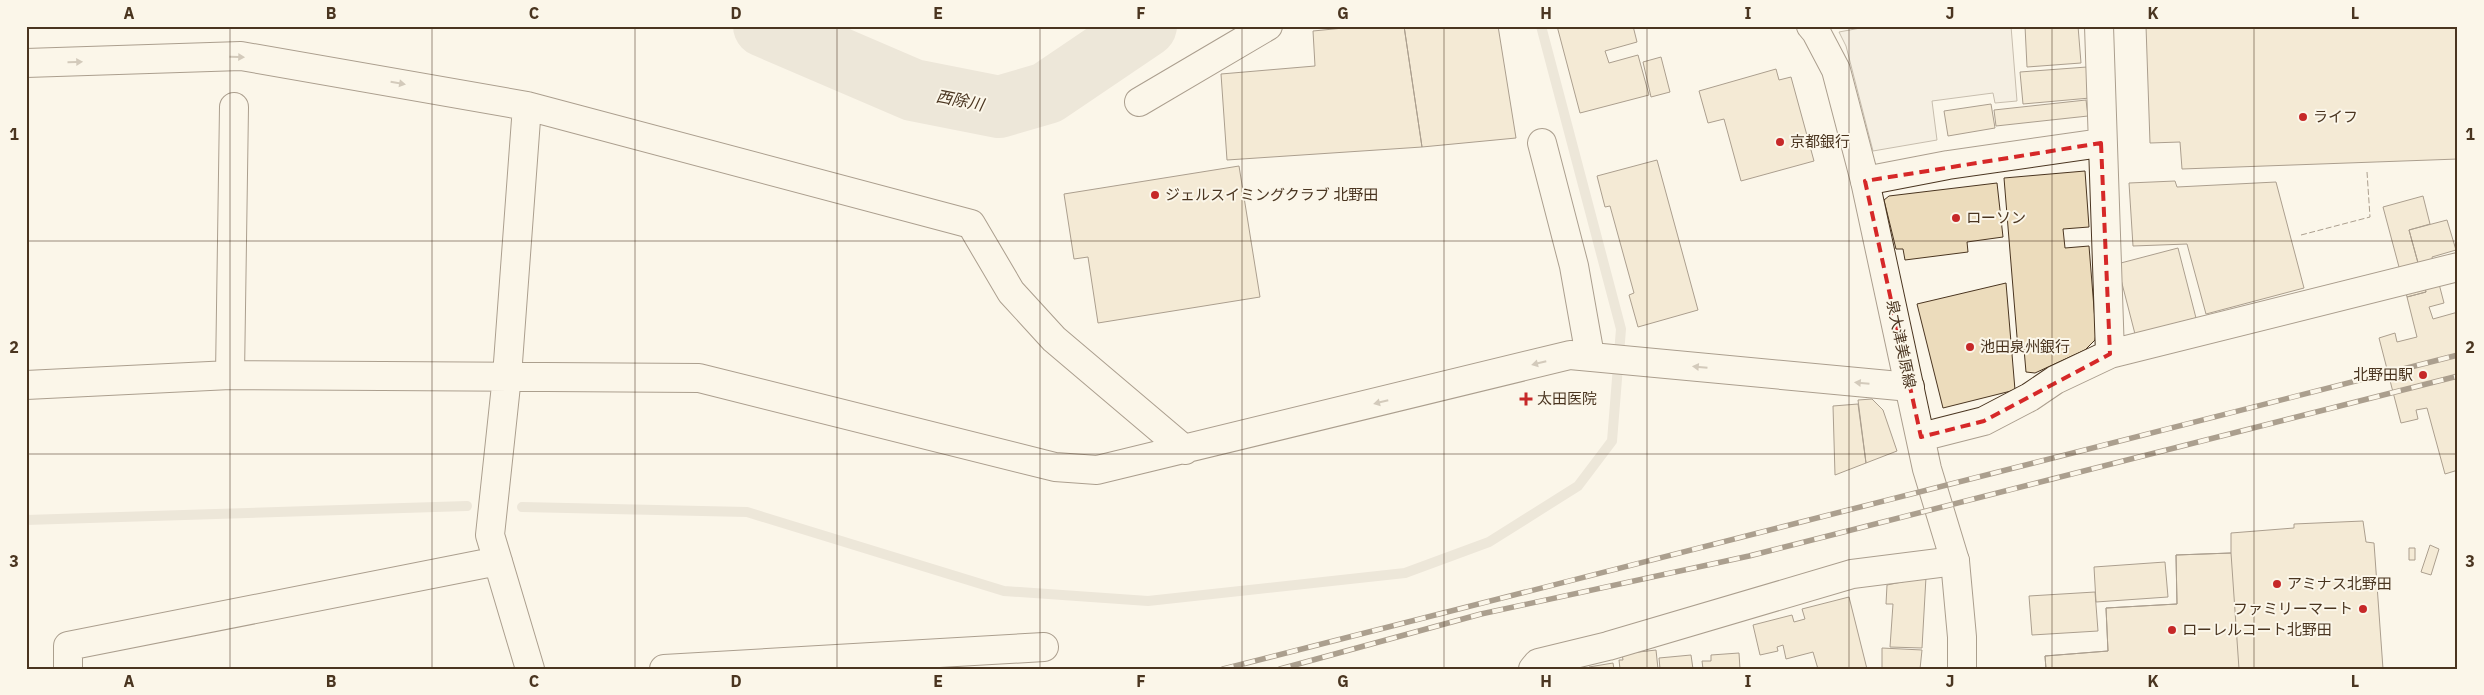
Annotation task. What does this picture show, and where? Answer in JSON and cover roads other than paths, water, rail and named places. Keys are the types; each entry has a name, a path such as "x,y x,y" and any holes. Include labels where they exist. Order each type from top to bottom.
{"street":[{"path":"1139,102 1268,26"},
{"name":"泉大津美原線","path":"1811,26 1836,70 1865,181 1932,489 1954,561 1962,637 1962,669"},
{"path":"2098,26 2110,354"},
{"path":"26,63 241,56 527,106 971,224 1011,292 1054,339 1185,450"},
{"path":"527,106 507,376 490,535 530,669"},
{"path":"230,375 234,107"},
{"path":"1542,143 1574,266 1590,356"},
{"path":"1865,181 1948,165 2102,143"},
{"path":"1921,437 1984,421 2030,397 2055,380 2110,354 2458,267"},
{"path":"26,385 230,375 699,378 1054,467 1097,470 1570,355 1910,387"},
{"path":"68,669 68,646 498,561"},
{"path":"1532,669 1538,663 1608,646 1852,574 1954,561"},
{"path":"664,669 1044,648"}],"waterway":[{"name":"西除川","path":"764,26 913,90 999,107 1047,93 1146,26"},
{"path":"522,507 747,512 1004,591 1148,601 1405,573 1489,542 1578,486 1612,441 1621,329 1541,26"},
{"path":"26,520 467,506"}],"railway":[{"path":"1223,669 2458,355"},
{"path":"1280,669 1481,614 1749,556 2458,376"}],"place":[{"name":"ライフ","path":"2303,117"},
{"name":"京都銀行","path":"1780,142"},
{"name":"ジェルスイミングクラブ 北野田","path":"1155,195"},
{"name":"ローソン","path":"1956,218"},
{"name":"池田泉州銀行","path":"1970,347"},
{"name":"北野田駅","path":"2423,375"},
{"name":"太田医院","path":"1526,399"},
{"name":"アミナス北野田","path":"2277,584"},
{"name":"ファミリーマート","path":"2363,609"},
{"name":"ローレルコート北野田","path":"2172,630"}]}
